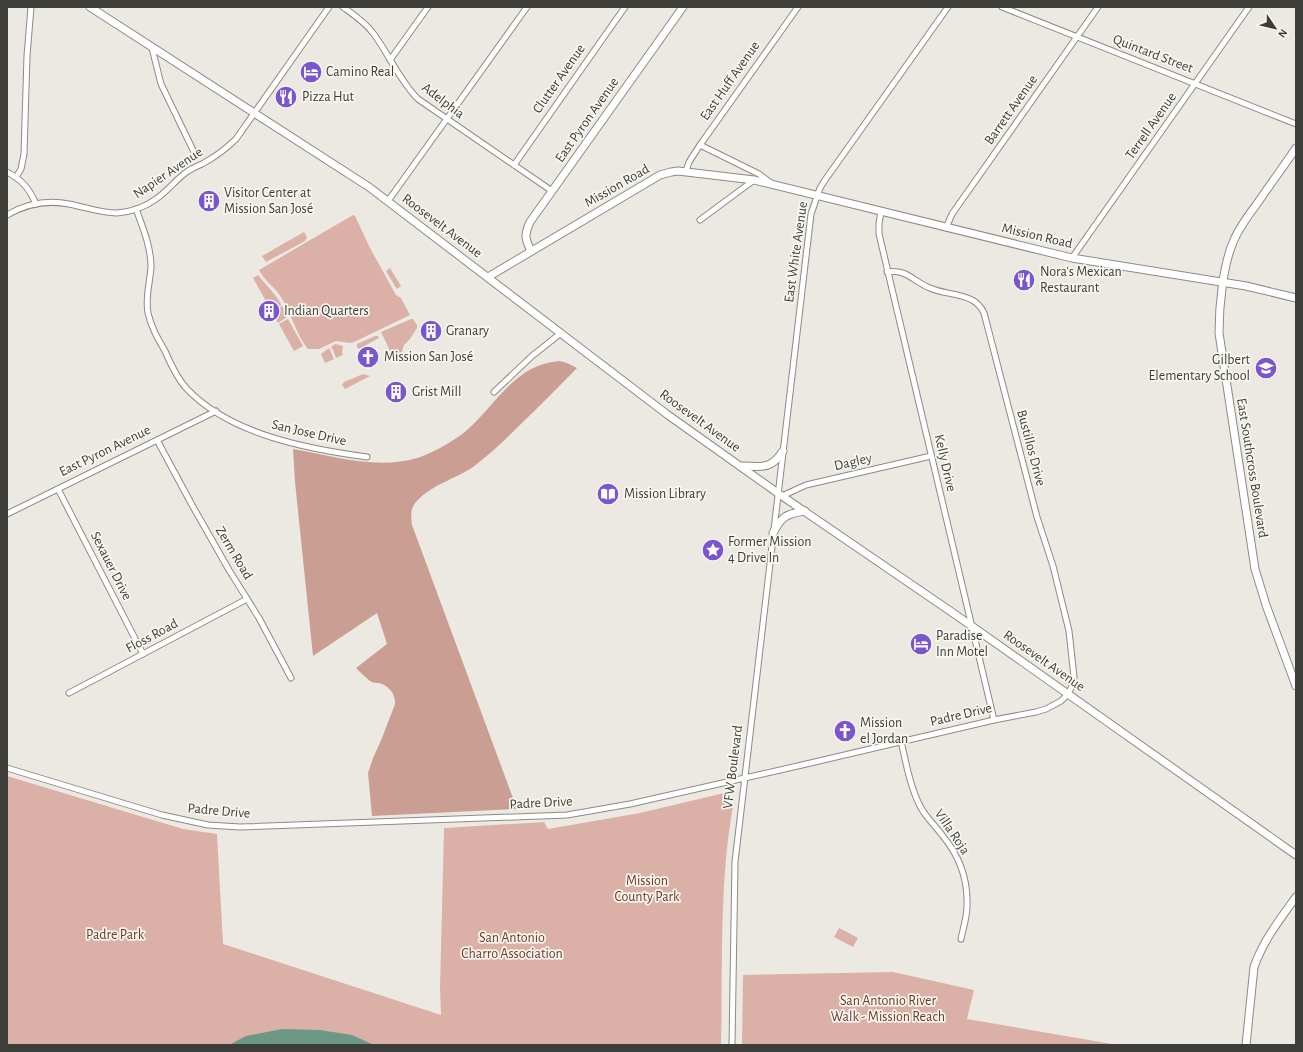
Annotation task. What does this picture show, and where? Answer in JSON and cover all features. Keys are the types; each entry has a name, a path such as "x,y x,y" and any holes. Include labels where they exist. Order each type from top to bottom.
{"main road":[{"name":"Roosevelt Avenue","path":"90,7 347,172 388,201 663,411 1296,855"},
{"name":"East Pyron Avenue","path":"531,251 526,240 526,231 530,222 683,7"},
{"name":"East Southcross Boulevard","path":"1296,148 1239,231 1230,251 1220,300 1219,333 1255,569 1266,605 1296,686"},
{"name":"Mission Road","path":"488,277 660,176 671,172 686,171 754,180 1072,258 1223,282 1296,298"},
{"path":"740,466 768,466 778,459 783,451"},
{"path":"773,533 782,518 793,513 805,512"},
{"path":"1246,1045 1254,967 1258,955 1270,933 1296,897"}],"street":[{"path":"16,177 21,169 24,154 26,56 31,7"},
{"name":"Napier Avenue","path":"7,215 18,209 36,204 61,203 109,212 124,212 150,203 185,173 223,151 236,138 329,7"},
{"name":"Adelphia","path":"343,7 356,16 373,33 411,92 418,99 552,191"},
{"path":"390,60 428,7"},
{"path":"388,201 527,7"},
{"name":"Clutter Avenue","path":"514,165 625,7"},
{"name":"East Huff Avenue","path":"686,171 689,162 700,145 798,7"},
{"name":"East White Avenue","path":"780,494 783,451 811,214 817,196 825,180 948,7"},
{"name":"Quintard Street","path":"1002,7 1296,124"},
{"name":"Barrett Avenue","path":"946,228 952,214 1098,7"},
{"name":"Terrell Avenue","path":"1072,258 1249,7"},
{"path":"152,48 161,84 193,150"},
{"name":"Mission Road","path":"700,145 760,174 774,185"},
{"path":"7,172 16,177 28,188 36,204"},
{"path":"700,220 754,180"},
{"name":"San Jose Drive","path":"136,209 150,253 151,267 147,306 154,330 182,382 192,394 216,412 271,438 296,445 367,457"},
{"name":"Kelly Drive","path":"881,212 878,234 994,720"},
{"name":"Bustillos Drive","path":"887,272 896,270 903,272 936,291 972,299 981,307 1037,517 1053,566 1069,631 1074,677 1068,694"},
{"path":"494,392 532,356 561,333"},
{"name":"East Pyron Avenue","path":"7,514 216,412"},
{"name":"Zerm Road","path":"157,440 195,512 259,618 291,678"},
{"name":"Dagley","path":"780,494 806,485 931,456"},
{"name":"Sexauer Drive","path":"58,489 143,654"},
{"name":"VFW Boulevard","path":"732,1045 735,862 773,533 780,494"},
{"name":"Floss Road","path":"69,693 247,599"},
{"name":"Padre Drive","path":"7,768 162,815 208,825 240,827 567,815 630,804 1046,709 1061,701 1068,694"},
{"name":"Villa Roja","path":"901,741 911,783 920,805 929,820 951,848 962,868 966,888 967,907 961,940"}],"green space":[{"path":"353,215 355,216 370,248 396,295 401,298 410,315 354,342 350,343 336,341 319,349 308,349 279,294 263,277 259,270"},
{"path":"304,232 307,237 305,241 266,262 262,256"},
{"path":"390,268 401,286 397,289 386,271"},
{"path":"258,275 276,296 281,305 271,310 253,278"},
{"path":"282,306 287,317 278,323 272,312"},
{"path":"288,319 303,346 294,351 279,324"},
{"path":"413,319 417,325 417,328 404,345 401,355 394,359 381,332"},
{"path":"378,336 379,338 359,349 357,347 357,344"},
{"path":"335,344 343,346 343,355 336,358 331,347"},
{"path":"329,348 334,359 325,363 321,354"},
{"path":"363,374 370,376 345,389 342,385 344,382"},
{"path":"7,776 183,829 217,834 223,944 441,1015 440,989 444,828 544,822 548,829 640,813 724,793 733,806 726,865 722,925 721,1045 7,1045"},
{"path":"839,928 858,938 853,947 834,937"},
{"name":"San Antonio River Walk - Mission Reach","path":"893,972 974,990 967,1019 1118,1045 742,1045 743,975"}],"shaded area":[{"path":"560,361 577,368 494,450 473,467 422,496 414,505 411,513 412,525 517,809 372,816 368,773 395,704 395,700 391,690 382,684 373,683 356,668 387,644 377,613 313,656 293,449 355,461 386,463 417,458 436,450 462,434 478,420 519,377 531,369 544,364"},
{"path":"282,1029 320,1030 352,1035 374,1045 229,1045 246,1036"}],"place":[{"name":"Camino Real","path":"311,72"},
{"name":"Pizza Hut","path":"286,97"},
{"name":"Visitor Center at Mission San José","path":"209,201"},
{"name":"Nora's Mexican Restaurant","path":"1024,280"},
{"name":"Indian Quarters","path":"269,311"},
{"name":"Granary","path":"431,331"},
{"name":"Mission San José","path":"368,357"},
{"name":"Gilbert Elementary School","path":"1266,368"},
{"name":"Grist Mill","path":"396,392"},
{"name":"Mission Library","path":"608,494"},
{"name":"Former Mission 4 Drive In","path":"713,550"},
{"name":"Paradise Inn Motel","path":"921,644"},
{"name":"Mission el Jordan","path":"845,731"}],"park label":[{"name":"Mission County Park","path":"647,890"},
{"name":"Padre Park","path":"115,935"},
{"name":"San Antonio Charro Association","path":"512,946"}]}
